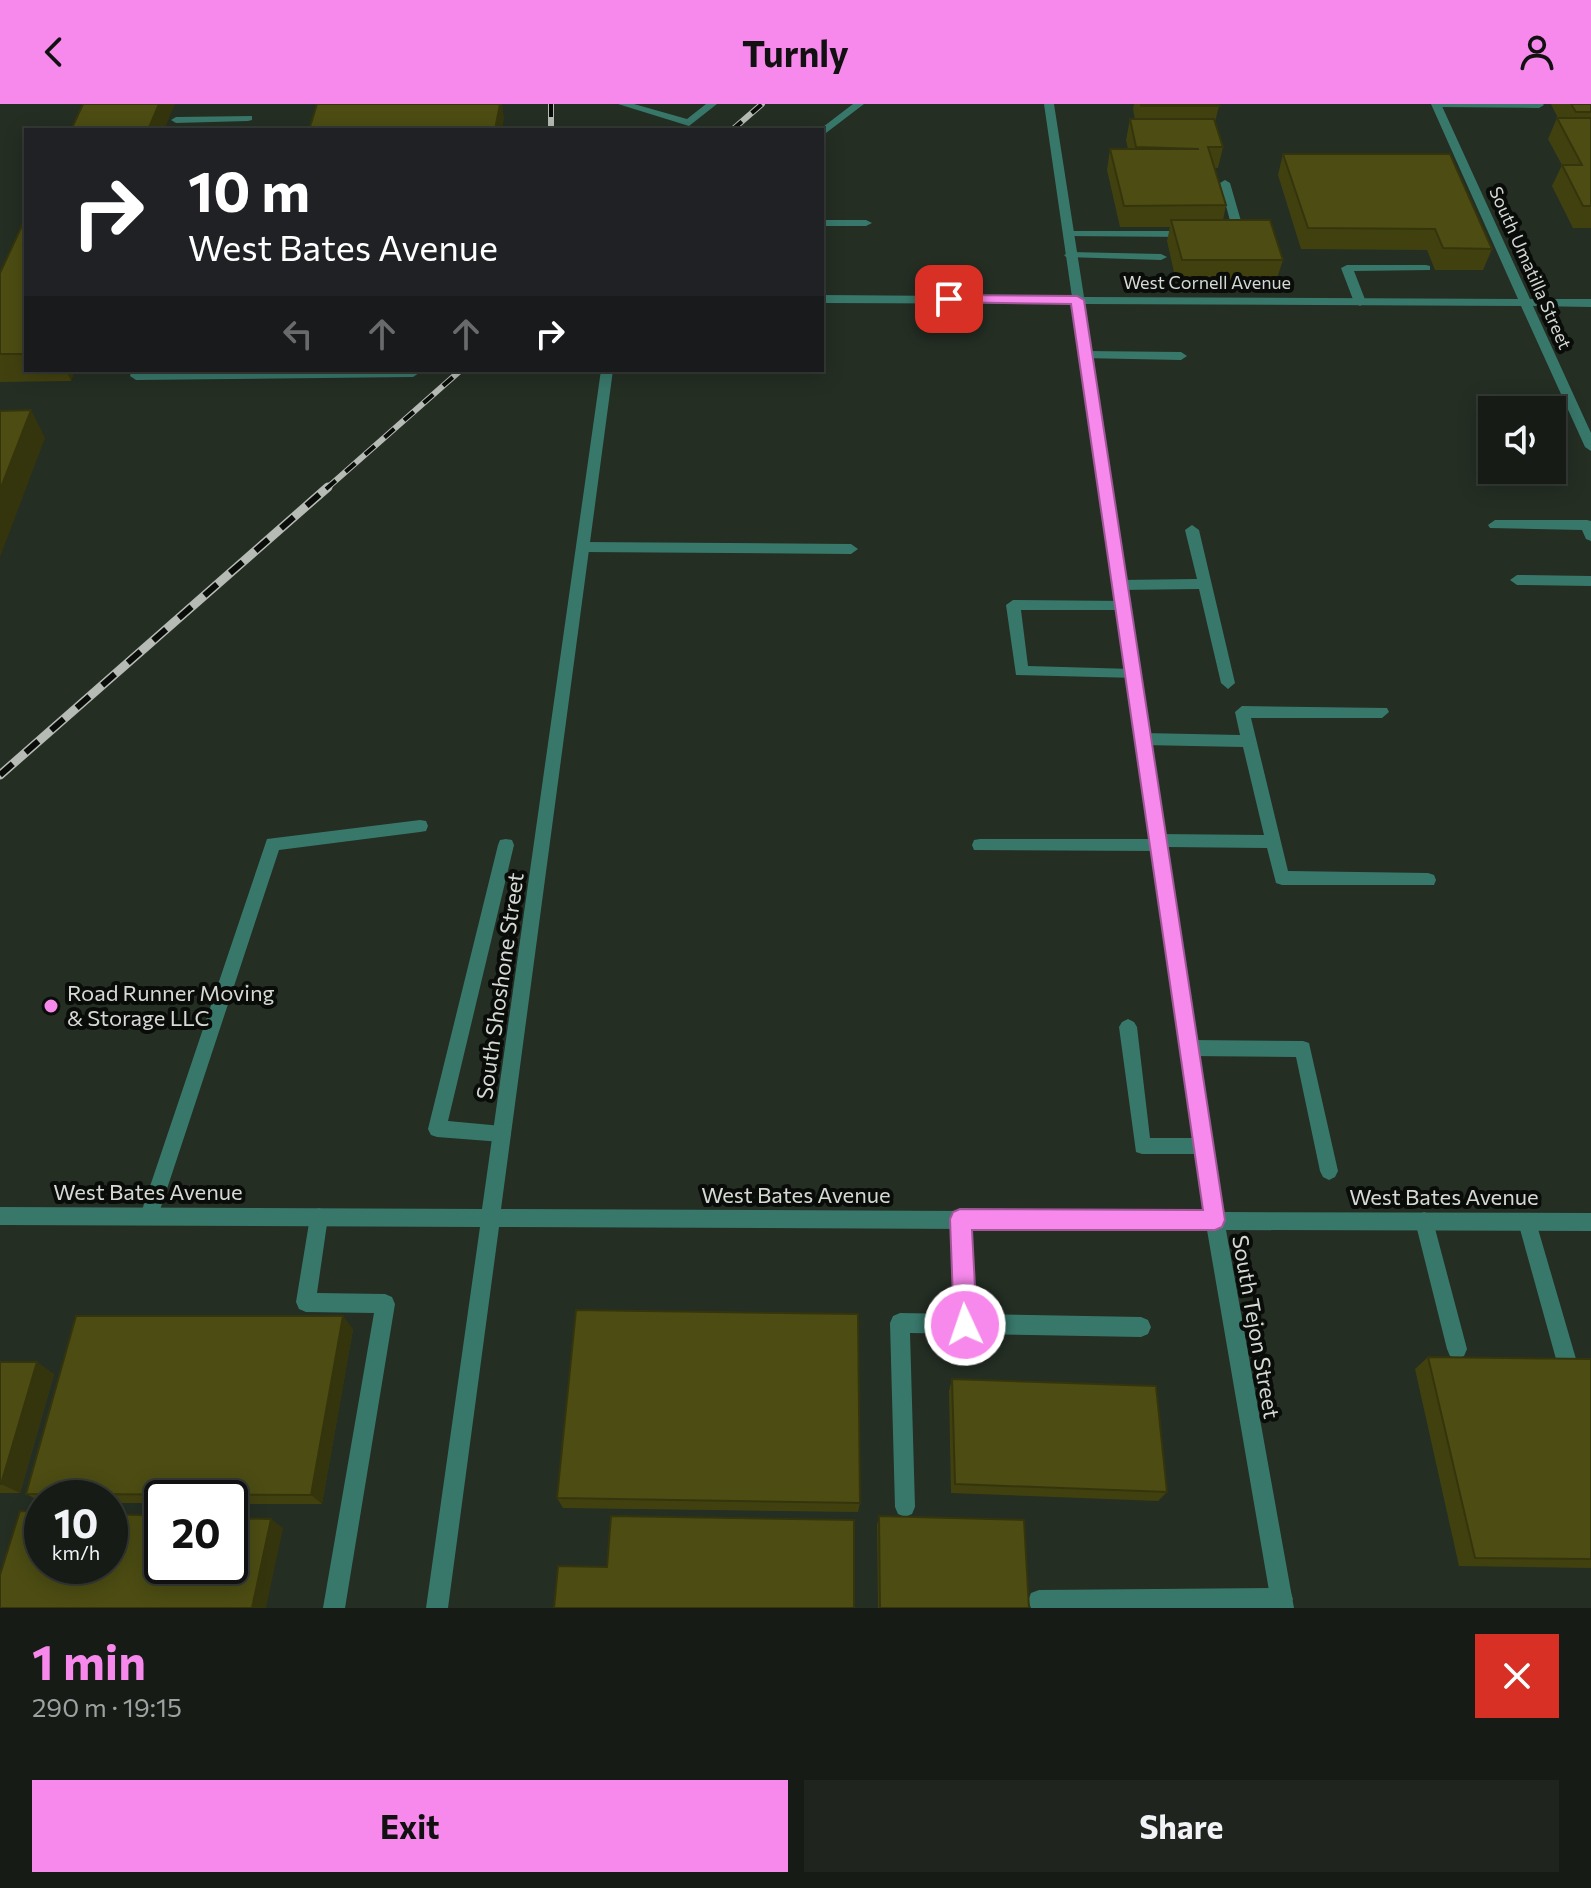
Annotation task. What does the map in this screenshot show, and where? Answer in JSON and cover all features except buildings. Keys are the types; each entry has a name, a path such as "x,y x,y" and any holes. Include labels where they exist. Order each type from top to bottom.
{"street":[{"path":"245,128 253,104"},
{"path":"623,104 689,123 712,104"},
{"path":"824,131 859,104"},
{"name":"South Tejon Street","path":"1049,104 1215,1220 1282,1604"},
{"path":"1436,104 1539,105"},
{"name":"South Umatilla Street","path":"1436,104 1591,447"},
{"path":"176,120 248,118"},
{"path":"1224,235 1239,235 1225,183"},
{"path":"824,223 866,223"},
{"path":"1068,234 1208,235"},
{"path":"1070,255 1161,257"},
{"path":"1360,302 1347,268 1426,268"},
{"name":"West Cornell Avenue","path":"824,299 1591,303"},
{"path":"1085,355 1181,356"},
{"path":"137,372 136,376 413,373"},
{"name":"South Shoshone Street","path":"437,1608 607,372"},
{"path":"1495,525 1587,525 1591,536"},
{"path":"1192,530 1228,683"},
{"path":"583,547 851,549"},
{"path":"1517,580 1591,581"},
{"path":"1119,585 1205,584"},
{"path":"1123,605 1013,605 1021,671 1133,674"},
{"path":"1382,712 1242,712 1282,878 1428,880"},
{"path":"1143,739 1249,741"},
{"path":"149,1216 273,844 420,826"},
{"path":"980,845 1273,842"},
{"path":"502,1134 437,1129 506,845"},
{"path":"1128,1027 1142,1146 1204,1146"},
{"path":"1189,1048 1303,1049 1329,1171"},
{"name":"West Bates Avenue","path":"0,1216 1591,1222"},
{"path":"319,1217 306,1302 385,1304 334,1608"},
{"path":"960,1219 965,1325"},
{"path":"1424,1221 1457,1349"},
{"path":"1527,1222 1566,1359"},
{"path":"905,1507 900,1323 1141,1327"},
{"path":"1039,1601 1282,1604"}],"shaded area":[{"path":"0,104 1591,104 1591,1608 0,1608"}],"railway":[{"path":"551,104 551,128"},
{"path":"734,128 762,104"},
{"path":"326,489 459,372"},
{"path":"0,775 328,487"}],"place":[{"name":"Road Runner Moving & Storage LLC","path":"51,1006"}],"route":[{"path":"949,299 1077,300 1215,1220 960,1219 965,1325"}]}
